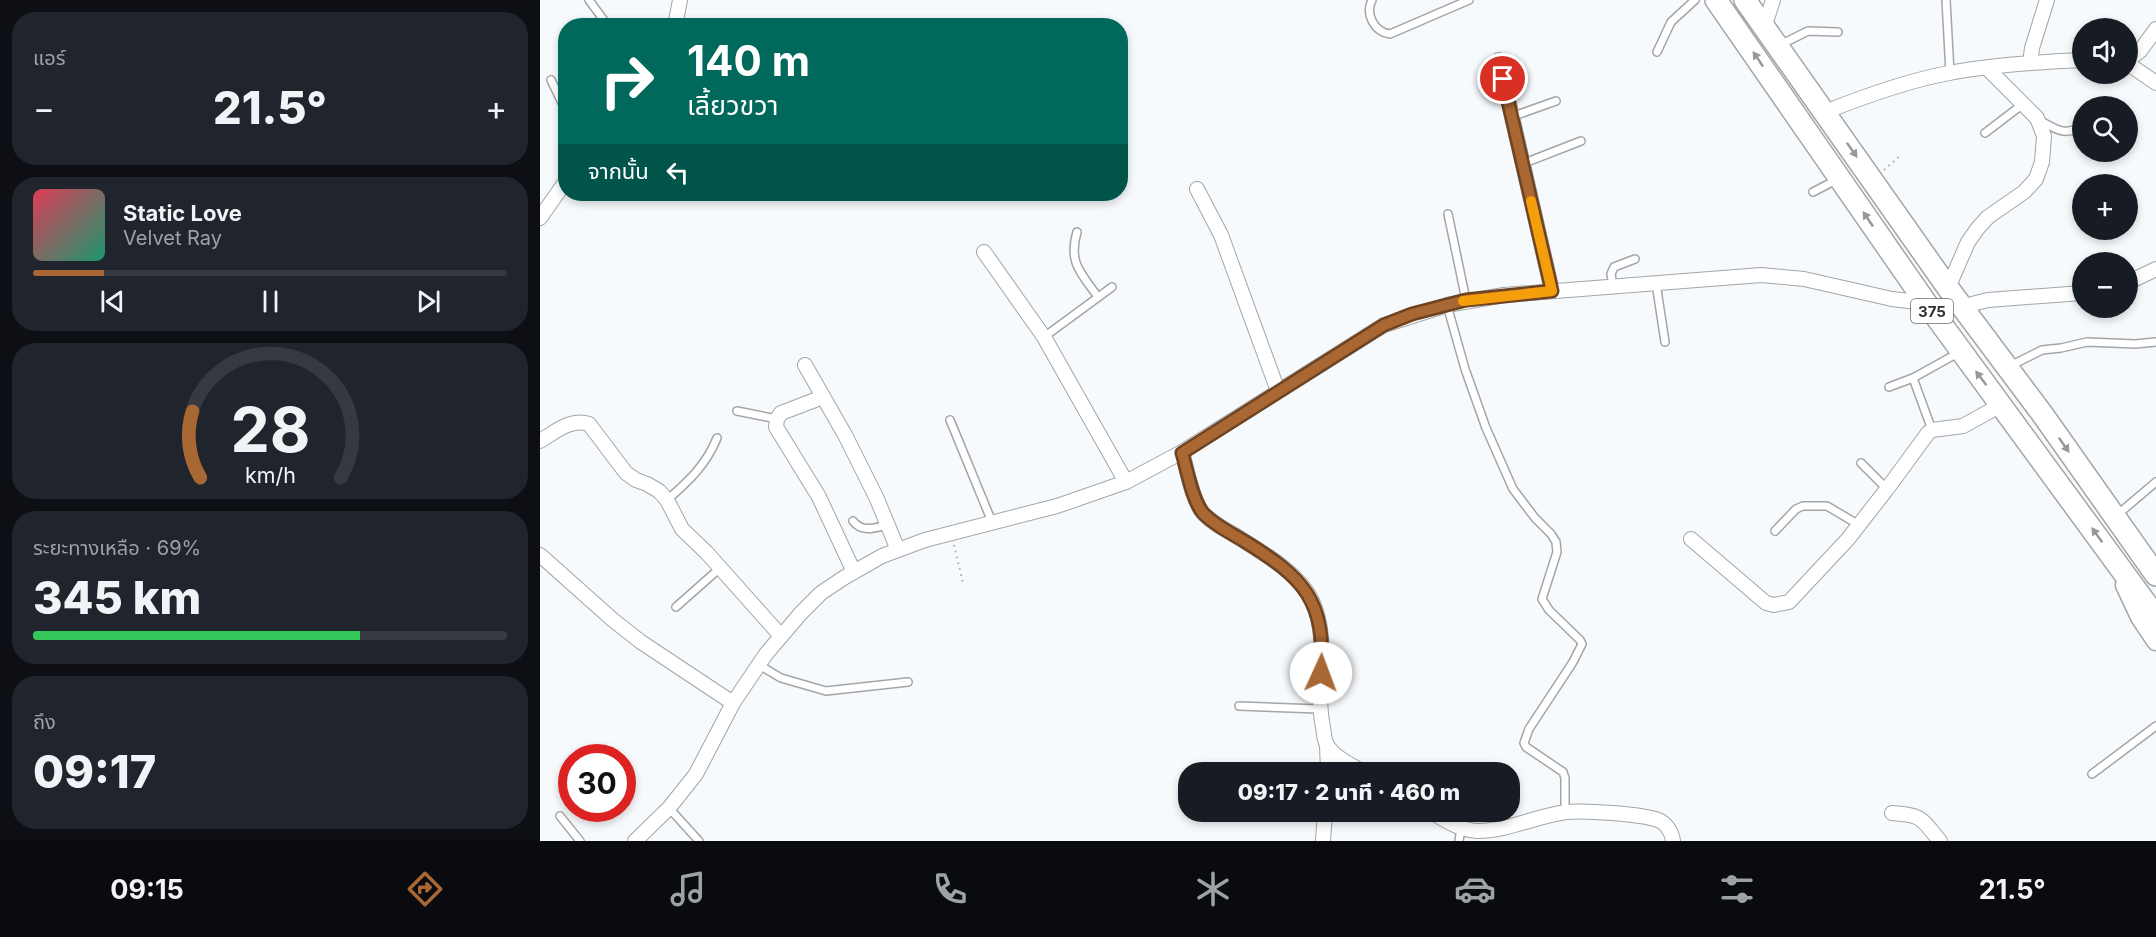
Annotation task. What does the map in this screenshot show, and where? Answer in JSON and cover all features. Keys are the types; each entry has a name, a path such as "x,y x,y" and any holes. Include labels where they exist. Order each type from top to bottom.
{"main road":[{"name":"375","path":"1716,0 1926,303 2156,616"},
{"name":"375","path":"1745,0 1948,288 2149,560 2156,575"},
{"path":"2022,433 2043,415"},
{"name":"375","path":"2112,556 2140,617 2156,641"}],"street":[{"path":"677,18 680,0"},
{"path":"1764,28 1773,0"},
{"path":"2030,63 2032,48 2047,0"},
{"path":"2151,47 2156,28"},
{"path":"1499,60 1552,291"},
{"path":"1825,112 1898,86 1950,73 2030,63 2072,61"},
{"path":"1948,288 1968,242 1978,228 1988,217 2024,192 2036,179 2042,162 2044,136 2037,118 1988,68"},
{"path":"2138,70 2156,82"},
{"path":"1197,189 1221,235 1278,392"},
{"path":"540,218 558,192"},
{"path":"984,252 1044,337 1126,482"},
{"path":"2138,278 2156,270"},
{"path":"635,841 669,808 696,774 733,703 759,665 801,613 821,594 882,556 898,550 951,533 1057,506 1126,482 1182,453 1384,325 1466,300 1761,275 1804,279 1892,299 1926,303"},
{"path":"1964,309 1972,304 1988,300 2072,294"},
{"path":"805,365 863,471 898,550"},
{"path":"823,397 782,413 777,419 776,427 819,497 854,572"},
{"path":"1691,539 1766,603 1774,605 1789,602 1859,525 1921,441 1932,430 1963,426 2001,405"},
{"path":"540,441 574,422 589,424 626,473 659,491 667,500 682,529 781,636"},
{"path":"1182,453 1201,512 1281,567 1305,588 1312,600 1320,620 1323,647 1319,709 1327,745 1328,762"},
{"path":"540,555 641,642 733,703"},
{"path":"1327,745 1336,755 1347,762"},
{"path":"1444,822 1460,835 1474,831 1501,829 1565,812 1607,813 1658,820 1667,827 1673,841"},
{"path":"1892,813 1916,816 1926,822 1940,841"},
{"path":"1323,841 1324,822"}],"lane":[{"path":"589,0 602,18"},
{"path":"1372,0 1369,12 1373,23 1382,33 1390,34 1469,0"},
{"path":"1657,52 1671,22 1695,0"},
{"path":"1946,0 1950,73"},
{"path":"1777,46 1808,31 1838,32"},
{"path":"551,80 558,94"},
{"path":"1511,117 1556,101"},
{"path":"1985,133 2024,104"},
{"path":"2037,118 2060,131 2072,130"},
{"path":"1522,164 1581,141"},
{"path":"1814,192 1840,178"},
{"path":"1448,214 1466,300"},
{"path":"1077,232 1072,253 1075,266 1098,297"},
{"path":"1613,286 1611,274 1614,267 1635,259"},
{"path":"1656,283 1665,342"},
{"path":"1044,337 1112,287"},
{"path":"1447,304 1465,369 1486,428 1513,489 1534,518 1556,542 1557,552 1542,600 1582,644 1573,662 1529,729 1524,743 1526,747 1563,772 1565,812"},
{"path":"2007,368 2042,350 2087,342 2135,345 2156,342"},
{"path":"1889,387 1913,378 1961,351"},
{"path":"1913,378 1932,430"},
{"path":"737,411 777,419"},
{"path":"950,420 992,522"},
{"path":"667,500 700,469 711,453 717,438"},
{"path":"1861,463 1887,489"},
{"path":"2115,516 2156,482"},
{"path":"1775,531 1796,509 1803,506 1827,506 1859,525"},
{"path":"853,521 856,525 867,529 887,525"},
{"path":"676,607 720,568"},
{"path":"759,665 781,678 826,691 908,682"},
{"path":"1239,706 1319,709"},
{"path":"2092,774 2156,726"},
{"path":"669,808 699,841"},
{"path":"565,822 580,841"}],"path":[{"path":"1873,180 1902,154"},
{"path":"951,533 963,583"}],"slow traffic":[{"path":"1463,301 1552,291 1531,201"}],"route":[{"path":"1321,673 1323,647 1320,620 1305,588 1263,553 1201,512 1182,453 1384,325 1412,314 1466,300 1552,291 1503,79"}]}
